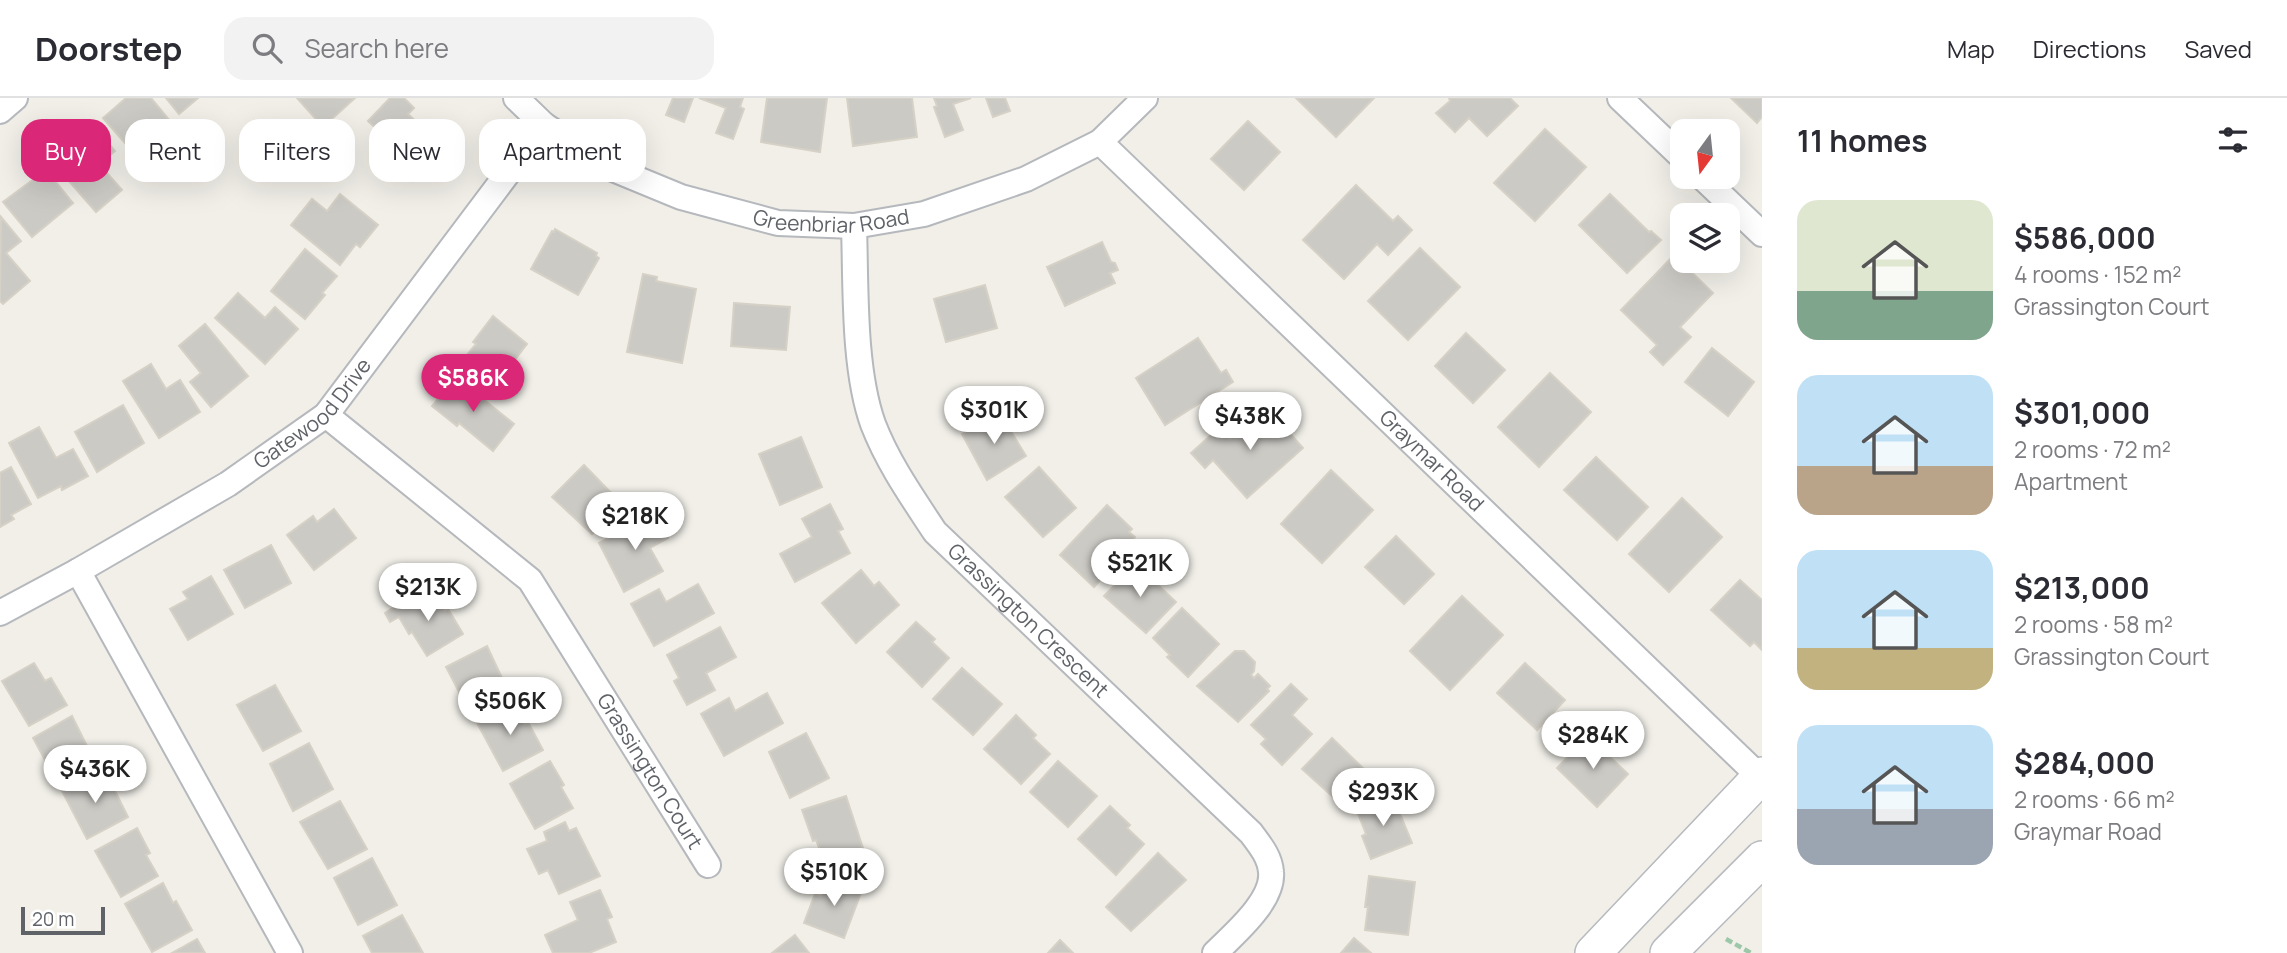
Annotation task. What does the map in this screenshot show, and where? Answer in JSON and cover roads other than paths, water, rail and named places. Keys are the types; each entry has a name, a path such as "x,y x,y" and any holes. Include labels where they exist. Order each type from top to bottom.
{"main road":[{"path":"1593,953 1761,777"},
{"path":"1668,953 1762,859"}],"street":[{"path":"0,111 15,98"},
{"name":"Greenbriar Road","path":"516,98 538,119"},
{"name":"Greenbriar Road","path":"645,182 681,197 778,223 854,226 924,214 1026,179 1100,142 1145,98"},
{"path":"1620,98 1670,146"},
{"name":"Graymar Road","path":"1100,142 1761,777"},
{"name":"Gatewood Drive","path":"0,613 228,484 327,415 501,182"},
{"path":"1715,189 1762,234"},
{"name":"Grassington Crescent","path":"854,226 858,338 863,376 873,423 897,475 935,532 1251,833 1264,850 1272,873 1266,894 1250,918 1215,953"},
{"name":"Grassington Court","path":"327,415 530,580 708,865"},
{"path":"78,571 290,953"}]}
